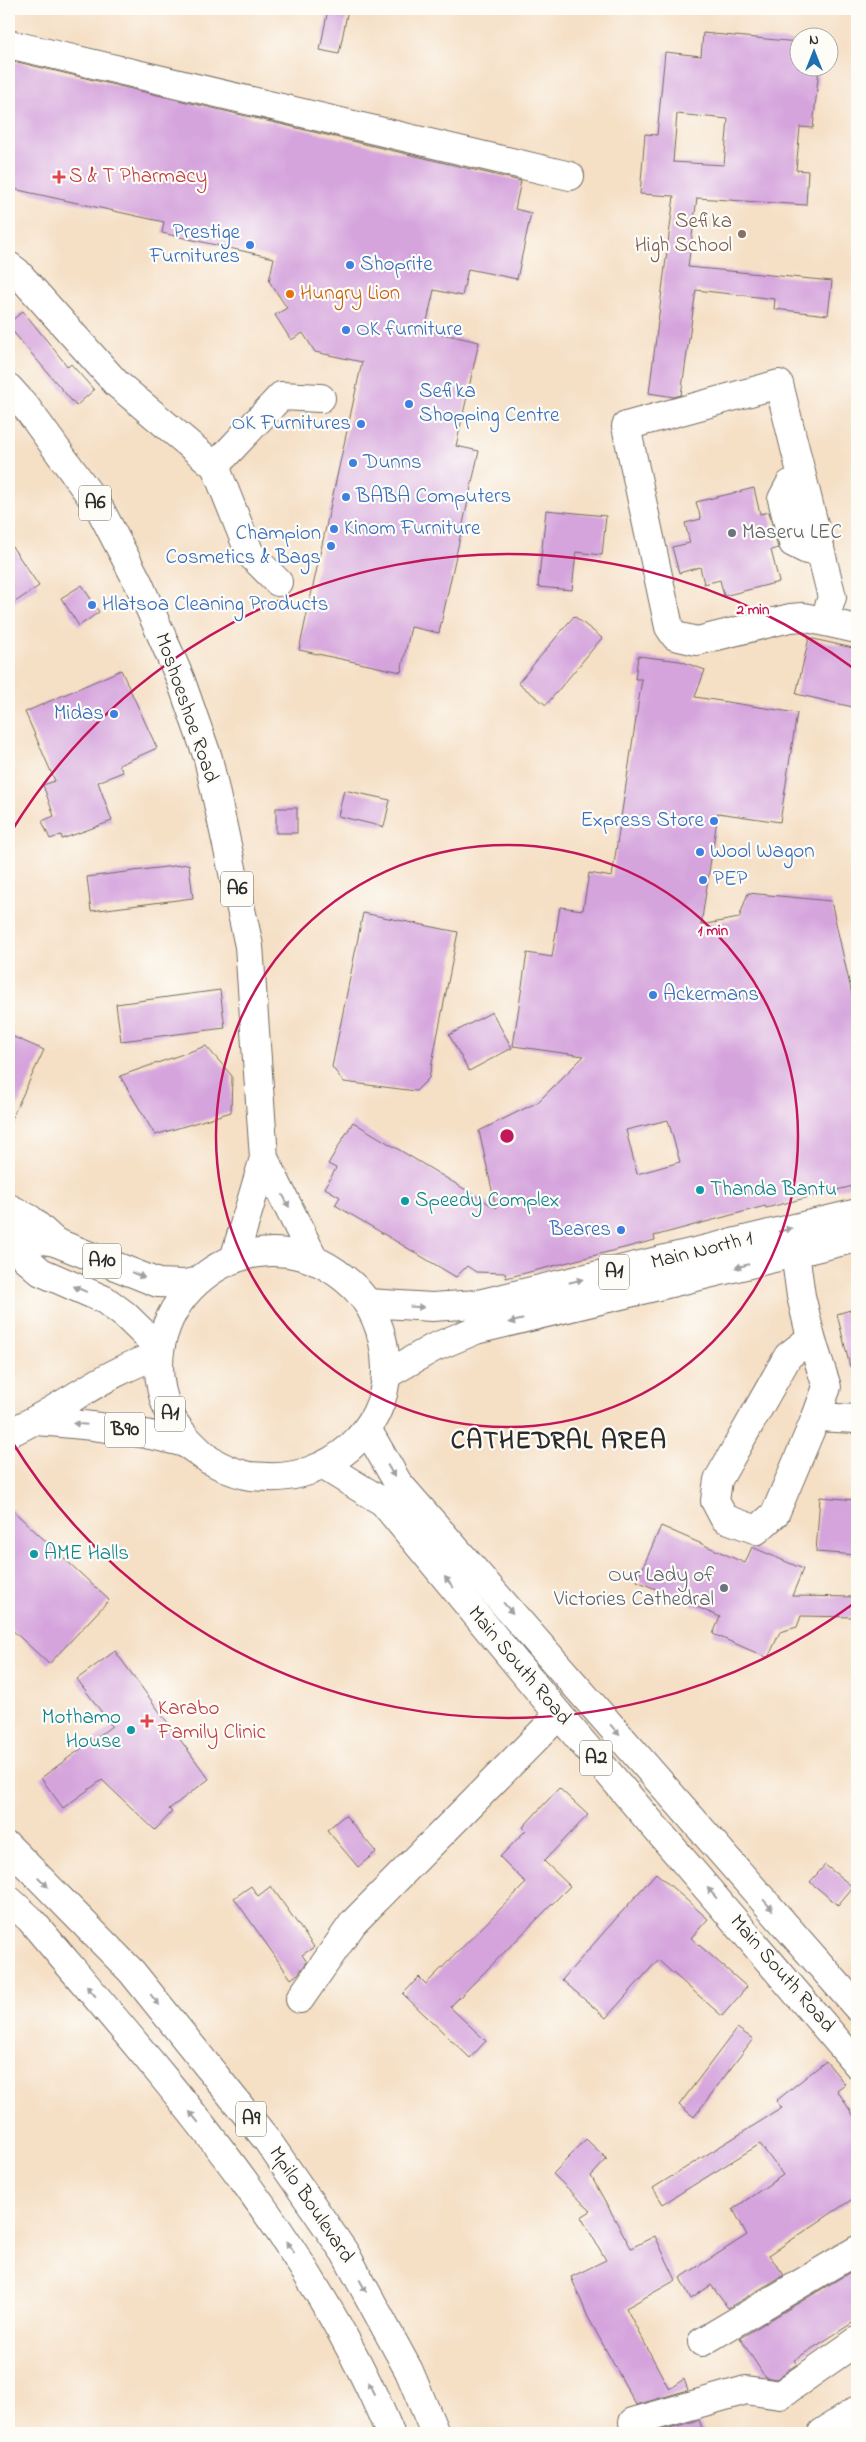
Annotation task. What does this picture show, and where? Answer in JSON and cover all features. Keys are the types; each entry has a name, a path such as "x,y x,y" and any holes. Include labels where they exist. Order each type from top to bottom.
{"main road":[{"path":"9,44 570,176"},
{"path":"13,269 116,383 215,466 250,554 278,582"},
{"path":"824,622 832,597 779,384 626,426 669,627 675,636 697,642 790,618 803,617 824,622 857,629"},
{"name":"Moshoeshoe Road","path":"9,388 26,407 100,509 139,584 180,678 208,758 249,946 264,1158 234,1259"},
{"path":"215,466 281,396 322,398"},
{"name":"Moshoeshoe Road","path":"264,1158 316,1261"},
{"path":"9,1208 30,1219 56,1242"},
{"name":"Main North 1","path":"368,1304 432,1308 478,1304 857,1213"},
{"name":"A10","path":"9,1234 56,1242 158,1283 183,1284 196,1282"},
{"name":"Main North 1","path":"386,1375 433,1348 476,1330 857,1238"},
{"name":"A10","path":"9,1244 41,1272 105,1300 125,1315 153,1355"},
{"name":"A1","path":"261,1253 289,1253 316,1261 342,1276 354,1286 368,1304 379,1326 386,1350 386,1375 380,1403 367,1429 348,1451 324,1466 286,1478 246,1476 210,1460 186,1440 170,1414 160,1385 153,1355 166,1324 179,1301 196,1282 213,1268 234,1259 261,1253"},
{"path":"795,1254 801,1296 811,1338 827,1387 775,1514 757,1530 724,1518 715,1501 718,1480 788,1356 811,1338"},
{"path":"9,1260 41,1272"},
{"name":"B90","path":"9,1433 35,1421 74,1395 153,1355"},
{"path":"816,1417 857,1419"},
{"name":"B90","path":"35,1421 84,1424 143,1432 183,1442 210,1460"},
{"name":"Main South Road","path":"367,1429 398,1483 857,2008"},
{"name":"Main South Road","path":"324,1466 383,1502 559,1715 857,2064"},
{"path":"300,1999 353,1923 559,1715"},
{"name":"Mpilo Boulevard","path":"9,1847 132,1972 268,2140 345,2253 409,2371 435,2433"},
{"name":"Mpilo Boulevard","path":"9,1900 30,1919 237,2169 311,2277 372,2390 390,2433"},
{"path":"702,2342 857,2250"},
{"path":"634,2422 746,2390 780,2395 857,2341"},
{"path":"830,2431 857,2410"}],"building":[{"path":"328,9 348,9 339,54 320,50"},
{"path":"703,33 788,41 788,78 818,78 813,128 800,127 796,170 808,171 806,205 697,198 688,267 832,281 828,315 774,309 775,299 696,290 681,395 674,397 649,393 674,196 640,194 645,134 657,135 665,52 701,56","holes":["677,114 728,119 724,165 673,162"]},
{"name":"Sefika Shopping Centre","path":"9,60 521,181 515,209 531,213 517,279 468,269 462,296 434,290 425,330 479,342 456,446 479,451 439,633 411,627 401,672 299,650 362,362 315,352 303,333 291,340 275,315 287,308 269,281 274,258 162,233 164,222 9,188"},
{"path":"23,311 68,367 71,364 94,390 76,406 9,327 9,323"},
{"name":"Maseru LEC","path":"754,488 760,514 769,512 778,548 771,550 779,582 724,596 720,580 704,584 700,567 679,573 672,547 690,543 685,523 701,519 696,502"},
{"path":"546,510 606,516 602,555 576,552 572,590 538,587"},
{"path":"9,542 39,586 9,606"},
{"path":"82,585 99,612 79,626 61,598"},
{"path":"574,616 602,638 546,705 518,683"},
{"path":"809,638 857,649 857,708 796,694"},
{"path":"638,656 680,661 705,670 695,697 797,713 780,822 718,813 701,925 739,918 748,893 831,901 857,1017 857,1185 766,1208 765,1206 654,1236 655,1240 506,1278 505,1273 476,1272 467,1266 456,1277 335,1205 340,1197 325,1188 336,1168 328,1164 353,1122 496,1208 479,1131 538,1102 584,1056 513,1046 527,953 552,957 560,907 583,910 589,873 612,877 642,679 635,679","holes":["668,1120 680,1162 637,1174 626,1130"]},
{"path":"121,670 157,748 119,765 123,772 98,782 112,821 62,839 61,835 50,839 42,821 54,816 43,785 55,781 25,712"},
{"path":"344,790 390,800 384,827 338,816"},
{"path":"276,808 297,808 297,833 276,833"},
{"path":"189,864 193,898 91,911 87,877"},
{"path":"363,913 458,932 429,1078 416,1091 344,1082 332,1067"},
{"path":"220,990 225,1028 121,1041 116,1004"},
{"path":"492,1012 512,1048 469,1071 449,1035"},
{"path":"9,1035 44,1050 9,1124"},
{"path":"206,1046 232,1076 231,1112 155,1135 120,1076"},
{"path":"857,1308 857,1367 850,1367 837,1314"},
{"path":"820,1497 857,1500 857,1555 816,1552"},
{"name":"AME Halls","path":"9,1507 109,1600 49,1664 9,1627"},
{"name":"Our Lady of Victories Cathedral","path":"661,1526 745,1563 752,1547 803,1569 792,1596 857,1597 857,1617 801,1616 797,1627 780,1632 768,1658 713,1634 720,1617 637,1581"},
{"name":"Mothamo House","path":"115,1651 209,1779 169,1809 172,1812 155,1830 102,1780 63,1808 41,1778 112,1726 77,1679"},
{"path":"559,1788 588,1815 544,1861 570,1886 450,2007 486,2041 470,2058 403,1994 419,1977 426,1984 526,1883 500,1857 526,1830 523,1827"},
{"path":"345,1815 376,1852 358,1867 327,1830"},
{"path":"825,1865 853,1887 838,1905 810,1882"},
{"path":"656,1873 708,1919 691,1938 747,1987 722,2016 658,1960 606,2018 562,1980"},
{"path":"251,1886 258,1896 271,1886 314,1947 302,1955 307,1962 298,1974 291,1979 234,1898"},
{"path":"737,2028 753,2039 694,2117 679,2105"},
{"path":"826,2061 845,2084 837,2090 857,2121 857,2196 769,2255 784,2275 728,2308 711,2285 691,2299 680,2278 747,2235 733,2209 783,2175 760,2144 663,2204 653,2188 782,2108 776,2101"},
{"path":"586,2139 607,2159 591,2176 631,2248 655,2236 676,2280 626,2308 669,2389 684,2379 688,2390 636,2405 588,2317 571,2277 606,2260 581,2217 591,2211 553,2174"},
{"path":"857,2268 857,2320 794,2360 797,2364 776,2379 765,2377 740,2338"},
{"path":"699,2420 704,2433 651,2433"}],"place":[{"name":"S & T Pharmacy","path":"59,177"},
{"name":"Sefika High School","path":"742,234"},
{"name":"Prestige Furnitures","path":"250,245"},
{"name":"Shoprite","path":"350,265"},
{"name":"Hungry Lion","path":"290,294"},
{"name":"OK furniture","path":"346,330"},
{"name":"Sefika Shopping Centre","path":"409,404"},
{"name":"OK Furnitures","path":"361,424"},
{"name":"Dunns","path":"353,463"},
{"name":"BABA Computers","path":"346,497"},
{"name":"Kinom Furniture","path":"334,529"},
{"name":"Maseru LEC","path":"732,533"},
{"name":"Champion Cosmetics & Bags","path":"331,546"},
{"name":"Hlatsoa Cleaning Products","path":"92,605"},
{"name":"Midas","path":"114,714"},
{"name":"Express Store","path":"714,821"},
{"name":"Wool Wagon","path":"700,852"},
{"name":"PEP","path":"703,880"},
{"name":"Ackermans","path":"653,995"},
{"name":"Thanda Bantu","path":"700,1190"},
{"name":"Speedy Complex","path":"405,1201"},
{"name":"Beares","path":"621,1230"},
{"name":"AME Halls","path":"34,1554"},
{"name":"Our Lady of Victories Cathedral","path":"724,1588"},
{"name":"Karabo Family Clinic","path":"147,1721"},
{"name":"Mothamo House","path":"131,1730"}],"district":[{"name":"CATHEDRAL AREA","path":"559,1442"}]}
